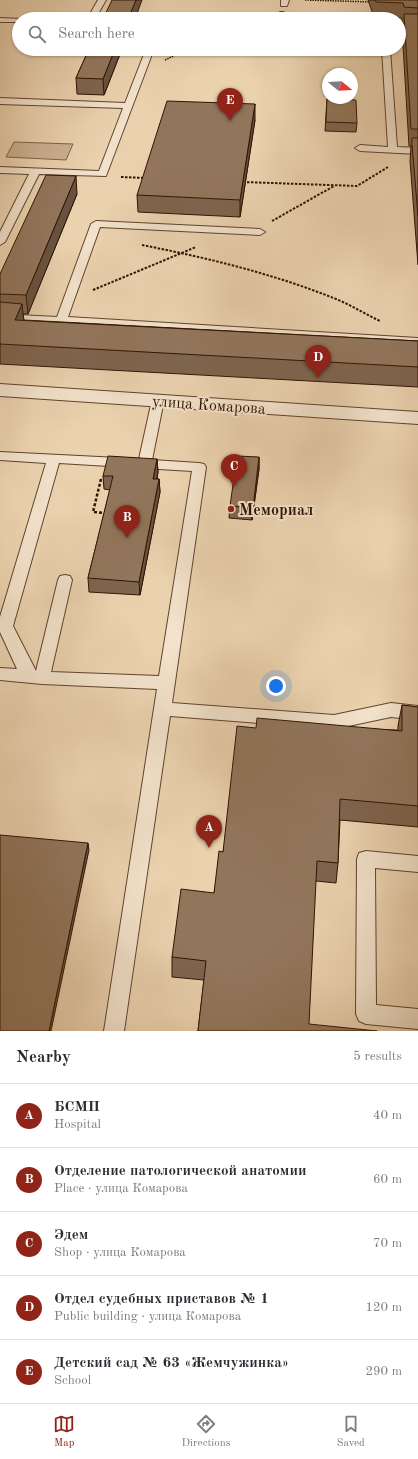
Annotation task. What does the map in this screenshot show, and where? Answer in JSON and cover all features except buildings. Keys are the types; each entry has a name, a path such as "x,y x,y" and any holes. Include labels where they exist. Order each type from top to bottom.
{"street":[{"name":"улица Комарова","path":"0,390 418,418"}],"lane":[{"path":"95,12 102,0"},
{"path":"0,20 12,20"},
{"path":"406,25 418,26"},
{"path":"0,170 103,174 147,56"},
{"path":"386,56 393,150"},
{"path":"0,101 129,106"},
{"path":"360,148 418,151"},
{"path":"0,242 35,172"},
{"path":"61,321 96,224 260,232"},
{"path":"0,317 418,340"},
{"path":"145,463 158,400"},
{"path":"0,456 199,467 114,1031"},
{"path":"35,677 6,626 54,459"},
{"path":"35,677 65,580"},
{"path":"0,674 166,683"},
{"path":"162,709 334,722 391,710 418,713"},
{"path":"418,864 366,859 366,1014 418,1019"}],"path":[{"path":"305,0 373,2"},
{"path":"241,182 357,186 390,166"},
{"path":"103,174 109,176 148,178"},
{"path":"141,244 244,269 317,292 332,297 385,323"},
{"path":"105,461 93,512 108,513"}],"shaded area":[{"path":"14,142 73,144 66,160 6,157"}],"place":[{"name":"Детский сад № 63 «Жемчужинка»","path":"230,121"},
{"name":"Отдел судебных приставов № 1","path":"318,378"},
{"name":"Эдем","path":"234,487"},
{"name":"Мемориал","path":"231,509"},
{"name":"Отделение патологической анатомии","path":"127,538"},
{"name":"БСМП","path":"209,848"}]}
